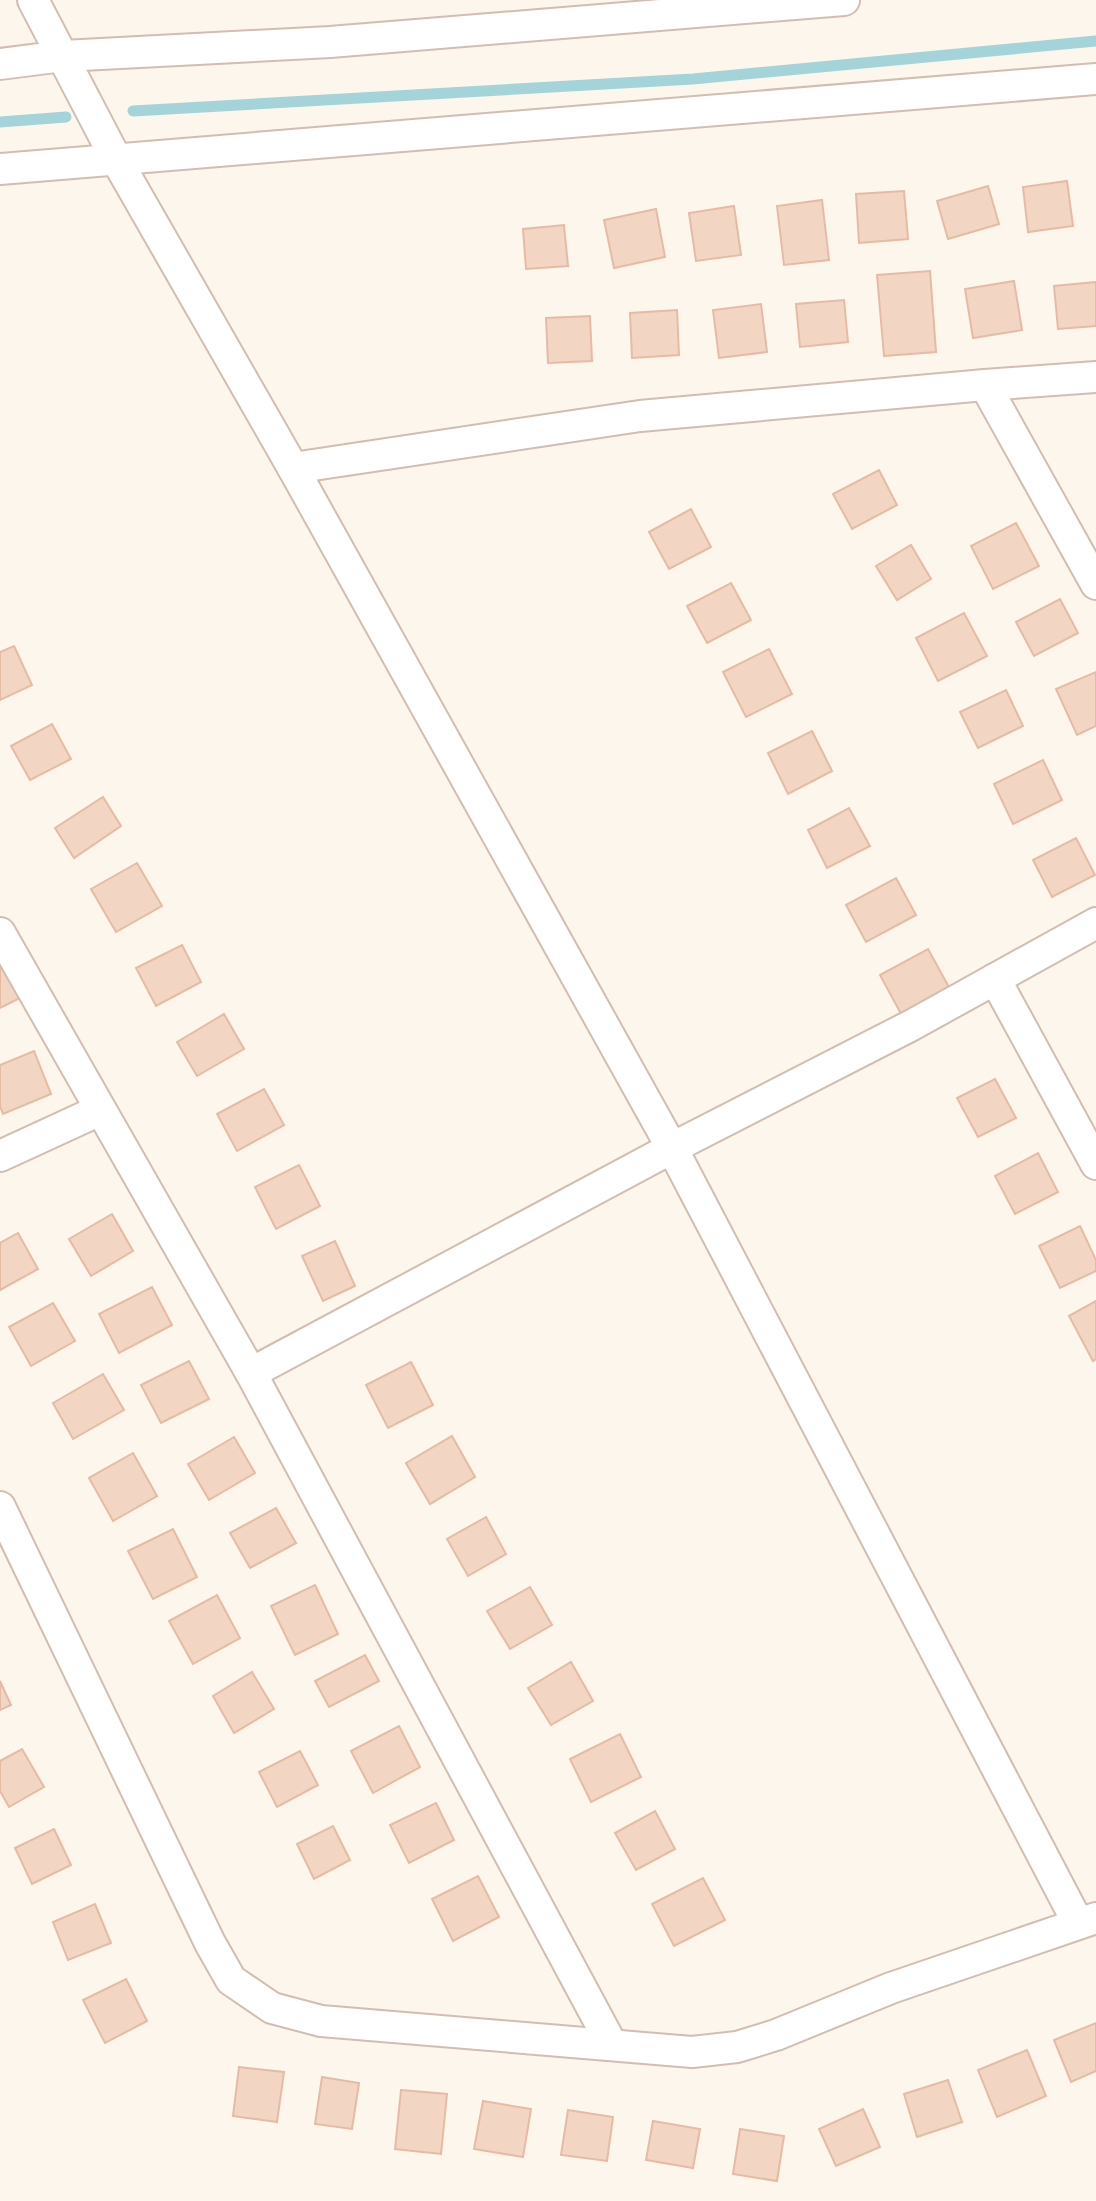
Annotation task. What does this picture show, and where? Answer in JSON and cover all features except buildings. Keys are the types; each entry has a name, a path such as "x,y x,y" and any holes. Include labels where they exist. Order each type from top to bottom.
{"street":[{"path":"0,1507 210,1943 231,1980 272,2008 321,2021 692,2052 737,2047 776,2035 891,1988 1087,1920 672,1148 293,468 116,159 33,0"},
{"path":"0,64 63,56 330,42 844,0"},
{"path":"0,169 1096,79"},
{"path":"293,468 640,416 1096,377"},
{"path":"985,385 1096,584"},
{"path":"251,1373 672,1148 912,1025 1096,923"},
{"path":"0,933 251,1373 612,2045"},
{"path":"995,979 1096,1164"},
{"path":"0,1156 100,1110"}],"waterway":[{"path":"133,111 693,79 1096,41"},
{"path":"0,122 66,117"}]}
